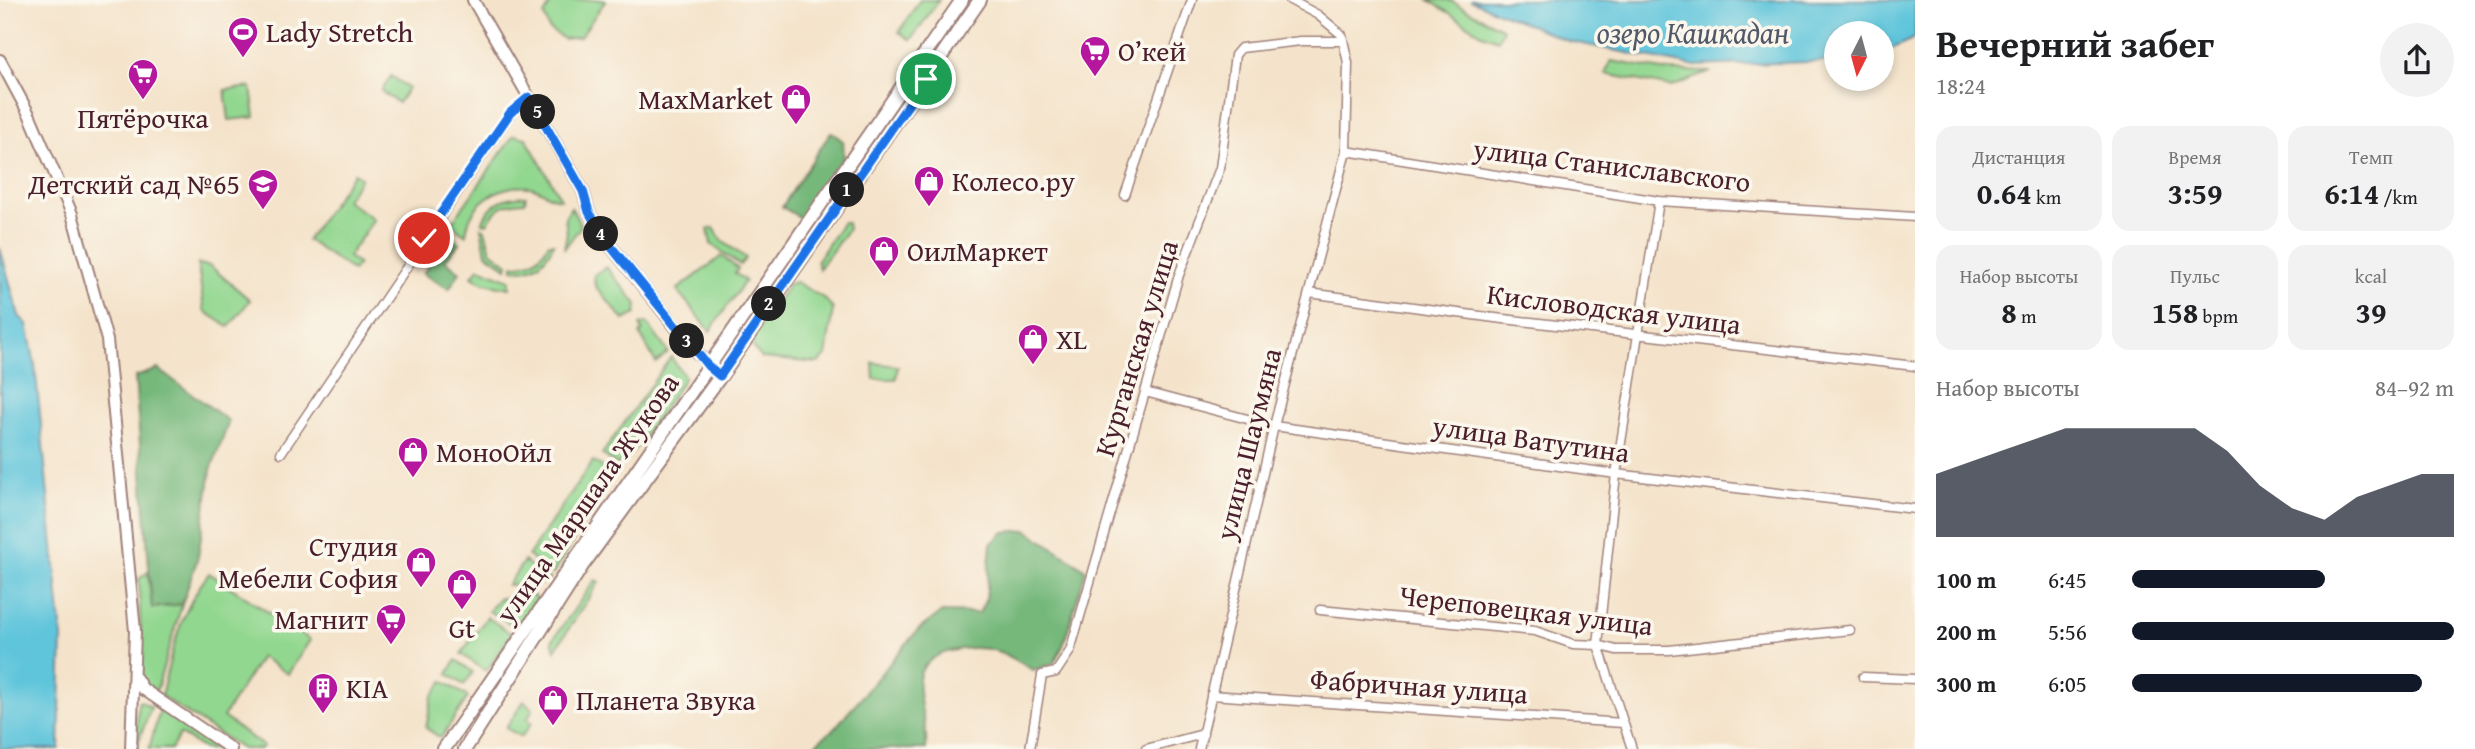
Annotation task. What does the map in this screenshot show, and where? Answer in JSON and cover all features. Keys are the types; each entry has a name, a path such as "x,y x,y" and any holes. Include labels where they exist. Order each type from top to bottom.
{"main road":[{"name":"улица Маршала Жукова","path":"444,749 962,0"},
{"name":"улица Маршала Жукова","path":"465,749 582,566 720,376 980,0"}],"street":[{"path":"473,0 583,191 589,212 604,238 708,366 720,376"},
{"path":"1125,195 1192,0"},
{"path":"1290,0 1318,15 1343,38"},
{"name":"улица Шаумяна","path":"1199,749 1274,426 1346,150 1348,63 1343,38"},
{"name":"Курганская улица","path":"1030,749 1042,675 1056,672 1070,651 1179,275 1220,168 1235,55 1241,48 1265,44 1343,38"},
{"path":"0,60 30,116 72,214 107,340 134,618 135,677 131,749"},
{"path":"281,453 510,113 529,97"},
{"name":"улица Станиславского","path":"1346,150 1659,201 1915,217"},
{"path":"1632,749 1598,645 1616,474 1659,201"},
{"name":"Кисловодская улица","path":"1309,293 1637,335 1915,366"},
{"name":"улица Ватутина","path":"1145,392 1274,426 1616,474 1915,509"},
{"name":"Череповецкая улица","path":"1320,610 1535,631 1573,644 1598,645 1616,650 1669,650 1850,629"},
{"path":"135,677 143,689 231,749"},
{"path":"1863,677 1915,679"},
{"name":"Фабричная улица","path":"1211,695 1623,723"},
{"path":"1146,749 1203,734"}],"green space":[{"path":"553,0 606,0 580,37 564,39 549,29 544,15"},
{"path":"920,0 939,0 911,40 899,32"},
{"path":"1429,0 1449,0 1503,29 1498,40 1482,34"},
{"path":"1611,61 1668,71 1711,72 1671,87 1605,74"},
{"path":"391,76 408,88 398,103 381,91"},
{"path":"251,87 255,117 229,120 225,90"},
{"path":"831,132 843,141 844,158 802,219 782,207"},
{"path":"514,135 526,138 561,199 530,187 507,188 496,192 473,213 466,235 451,224"},
{"path":"354,173 361,178 346,200 374,219 348,257 358,264 353,271 307,240"},
{"path":"526,196 525,202 502,207 487,224 482,223 494,205 511,198"},
{"path":"571,207 581,226 564,249 567,233 565,217"},
{"path":"843,222 847,223 848,229 819,269 817,261"},
{"path":"481,228 485,230 491,251 508,264 507,268 486,253"},
{"path":"714,228 722,241 746,258 740,265 711,244 708,229"},
{"path":"448,235 460,243 445,260 460,272 449,289 423,274"},
{"path":"549,243 554,243 538,264 527,269 513,269 513,265 534,260"},
{"path":"722,256 738,269 735,273 745,281 710,331 677,290"},
{"path":"198,264 210,266 250,300 229,327 204,311"},
{"path":"606,267 637,304 636,314 624,320 595,286 594,275"},
{"path":"479,268 510,280 510,288 484,283 472,276"},
{"path":"796,282 825,299 833,309 826,356 818,363 762,358 754,349 752,338 789,284"},
{"path":"647,323 668,352 656,363 640,334 643,331 640,325"},
{"path":"671,357 685,377 633,451 617,465 602,454"},
{"path":"873,363 898,366 896,379 874,379"},
{"path":"158,369 229,421 211,470 198,557 182,604 152,608 135,377"},
{"path":"593,461 612,473 612,477 553,574 528,556"},
{"path":"1027,530 1086,570 1063,646 1053,664 1033,670 993,650 973,648 949,651 929,661 922,669 919,679 926,749 809,749 835,728 918,630 942,612 979,613 986,599 991,544 1004,532"},
{"path":"524,561 550,579 543,583 508,585"},
{"path":"148,572 152,608 182,604 156,692 145,683 142,676 139,579"},
{"path":"209,573 310,640 288,674 261,657 223,717 263,746 261,749 242,749 161,696 184,617"},
{"path":"595,580 599,582 555,650 552,641"},
{"path":"531,594 537,599 517,628 489,611 498,599"},
{"path":"487,617 512,634 486,671 461,654"},
{"path":"456,660 473,672 464,685 448,674"},
{"path":"443,681 468,697 441,738 426,728 432,697"},
{"path":"140,701 151,707 136,749 138,703"},
{"path":"524,701 533,709 527,719 532,723 521,737 506,728"},
{"path":"161,706 224,749 204,749 180,734 171,749 149,749"}],"water":[{"name":"озеро Кашкадан","path":"1470,0 1915,0 1915,38 1894,48 1894,21 1824,21 1824,61 1692,66 1568,41"},
{"path":"0,248 19,316 27,324 35,365 62,636 59,749 0,749"}],"place":[{"name":"Lady Stretch","path":"243,59"},
{"name":"О’кей","path":"1095,78"},
{"name":"Пятёрочка","path":"143,101"},
{"name":"MaxMarket","path":"796,126"},
{"name":"Колесо.ру","path":"929,208"},
{"name":"Детский сад №65","path":"263,211"},
{"name":"ОилМаркет","path":"884,278"},
{"name":"XL","path":"1033,366"},
{"name":"МоноОйл","path":"413,479"},
{"name":"Студия Мебели София","path":"421,589"},
{"name":"Gt","path":"462,611"},
{"name":"Магнит","path":"391,646"},
{"name":"KIA","path":"323,715"},
{"name":"Планета Звука","path":"553,727"}],"route":[{"path":"424,238 510,113 529,97 583,191 589,212 604,238 694,350 720,376 926,79"}]}
